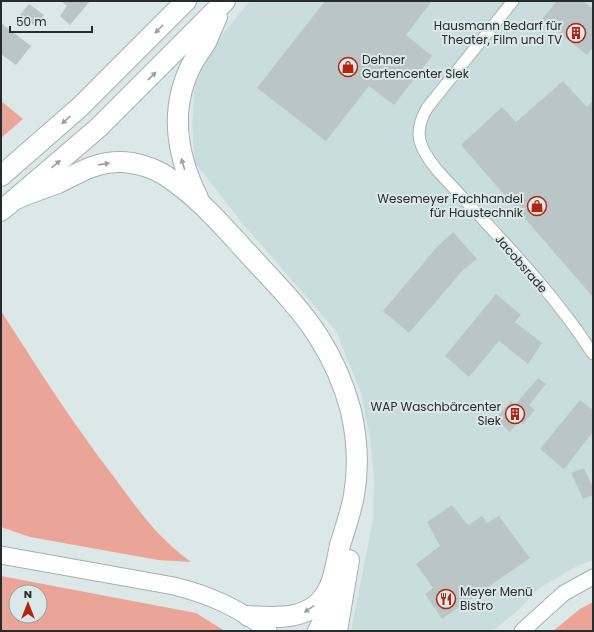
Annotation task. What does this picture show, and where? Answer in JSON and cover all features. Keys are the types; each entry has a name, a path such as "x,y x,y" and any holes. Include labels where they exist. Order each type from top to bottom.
{"highway":[{"path":"1,176 81,106 186,1"},
{"path":"1,211 98,128 224,3"},
{"path":"199,200 182,162 177,132 177,117 186,77 206,42 224,3"},
{"path":"16,199 60,182 85,168 120,162 150,168 164,175 199,200 294,304 318,336 329,356 344,390 354,425 357,461 354,496 355,520 337,631"},
{"path":"248,616 271,618 293,617 302,614 320,602 329,588 354,496"},
{"path":"318,631 337,592 346,524"}],"main road":[{"path":"3,554 174,586 211,596 248,616 268,631"},
{"path":"522,631 560,596 593,577"}],"street":[{"name":"Jacobsrade","path":"513,1 427,108 420,122 419,138 425,153 437,170 524,266 567,318 593,354"}],"shaded area":[{"path":"250,1 593,1 593,560 577,566 541,587 516,612 493,631 351,631 373,519 374,478 370,438 361,393 336,331 243,224 195,163 192,123 195,81 224,32"},
{"path":"1,101 23,119 1,138"},
{"path":"1,311 70,416 132,501 158,533 191,562 158,560 30,537 1,527"},
{"path":"1,576 43,584 8,584 8,624 48,624 48,585 196,613 225,631 1,631"},
{"path":"593,602 593,631 553,631 580,609"}],"building":[{"path":"61,1 90,1 70,25 60,16 67,6"},
{"name":"Dehner Gartencenter Siek","path":"325,1 432,1 406,35 432,56 394,105 369,86 326,141 257,88"},
{"name":"Hausmann Bedarf für Theater, Film und TV","path":"557,1 583,1 593,9 593,47 587,55 542,19"},
{"path":"29,4 44,15 35,26 20,15"},
{"path":"1,23 31,46 16,65 1,54"},
{"path":"563,81 587,107 593,100 593,297 461,145 502,107 516,122"},
{"path":"453,232 477,259 463,270 409,333 383,311 437,247"},
{"path":"496,294 521,315 515,322 542,343 528,364 499,341 469,377 445,356"},
{"name":"WAP Waschbärcenter Siek","path":"538,378 546,384 529,405 535,410 523,424 519,421 510,432 495,419 511,401 515,405"},
{"path":"580,400 593,410 593,432 564,469 540,449"},
{"path":"584,468 591,484 593,483 593,495 583,499 571,473"},
{"path":"452,505 468,525 482,516 487,523 499,516 530,558 442,619 425,594 433,588 416,564 440,546 427,522"}],"place":[{"name":"Hausmann Bedarf für Theater, Film und TV","path":"576,33"},
{"name":"Dehner Gartencenter Siek","path":"348,67"},
{"name":"Wesemeyer Fachhandel für Haustechnik","path":"537,206"},
{"name":"WAP Waschbärcenter Siek","path":"515,414"},
{"name":"Meyer Menü Bistro","path":"446,599"}]}
